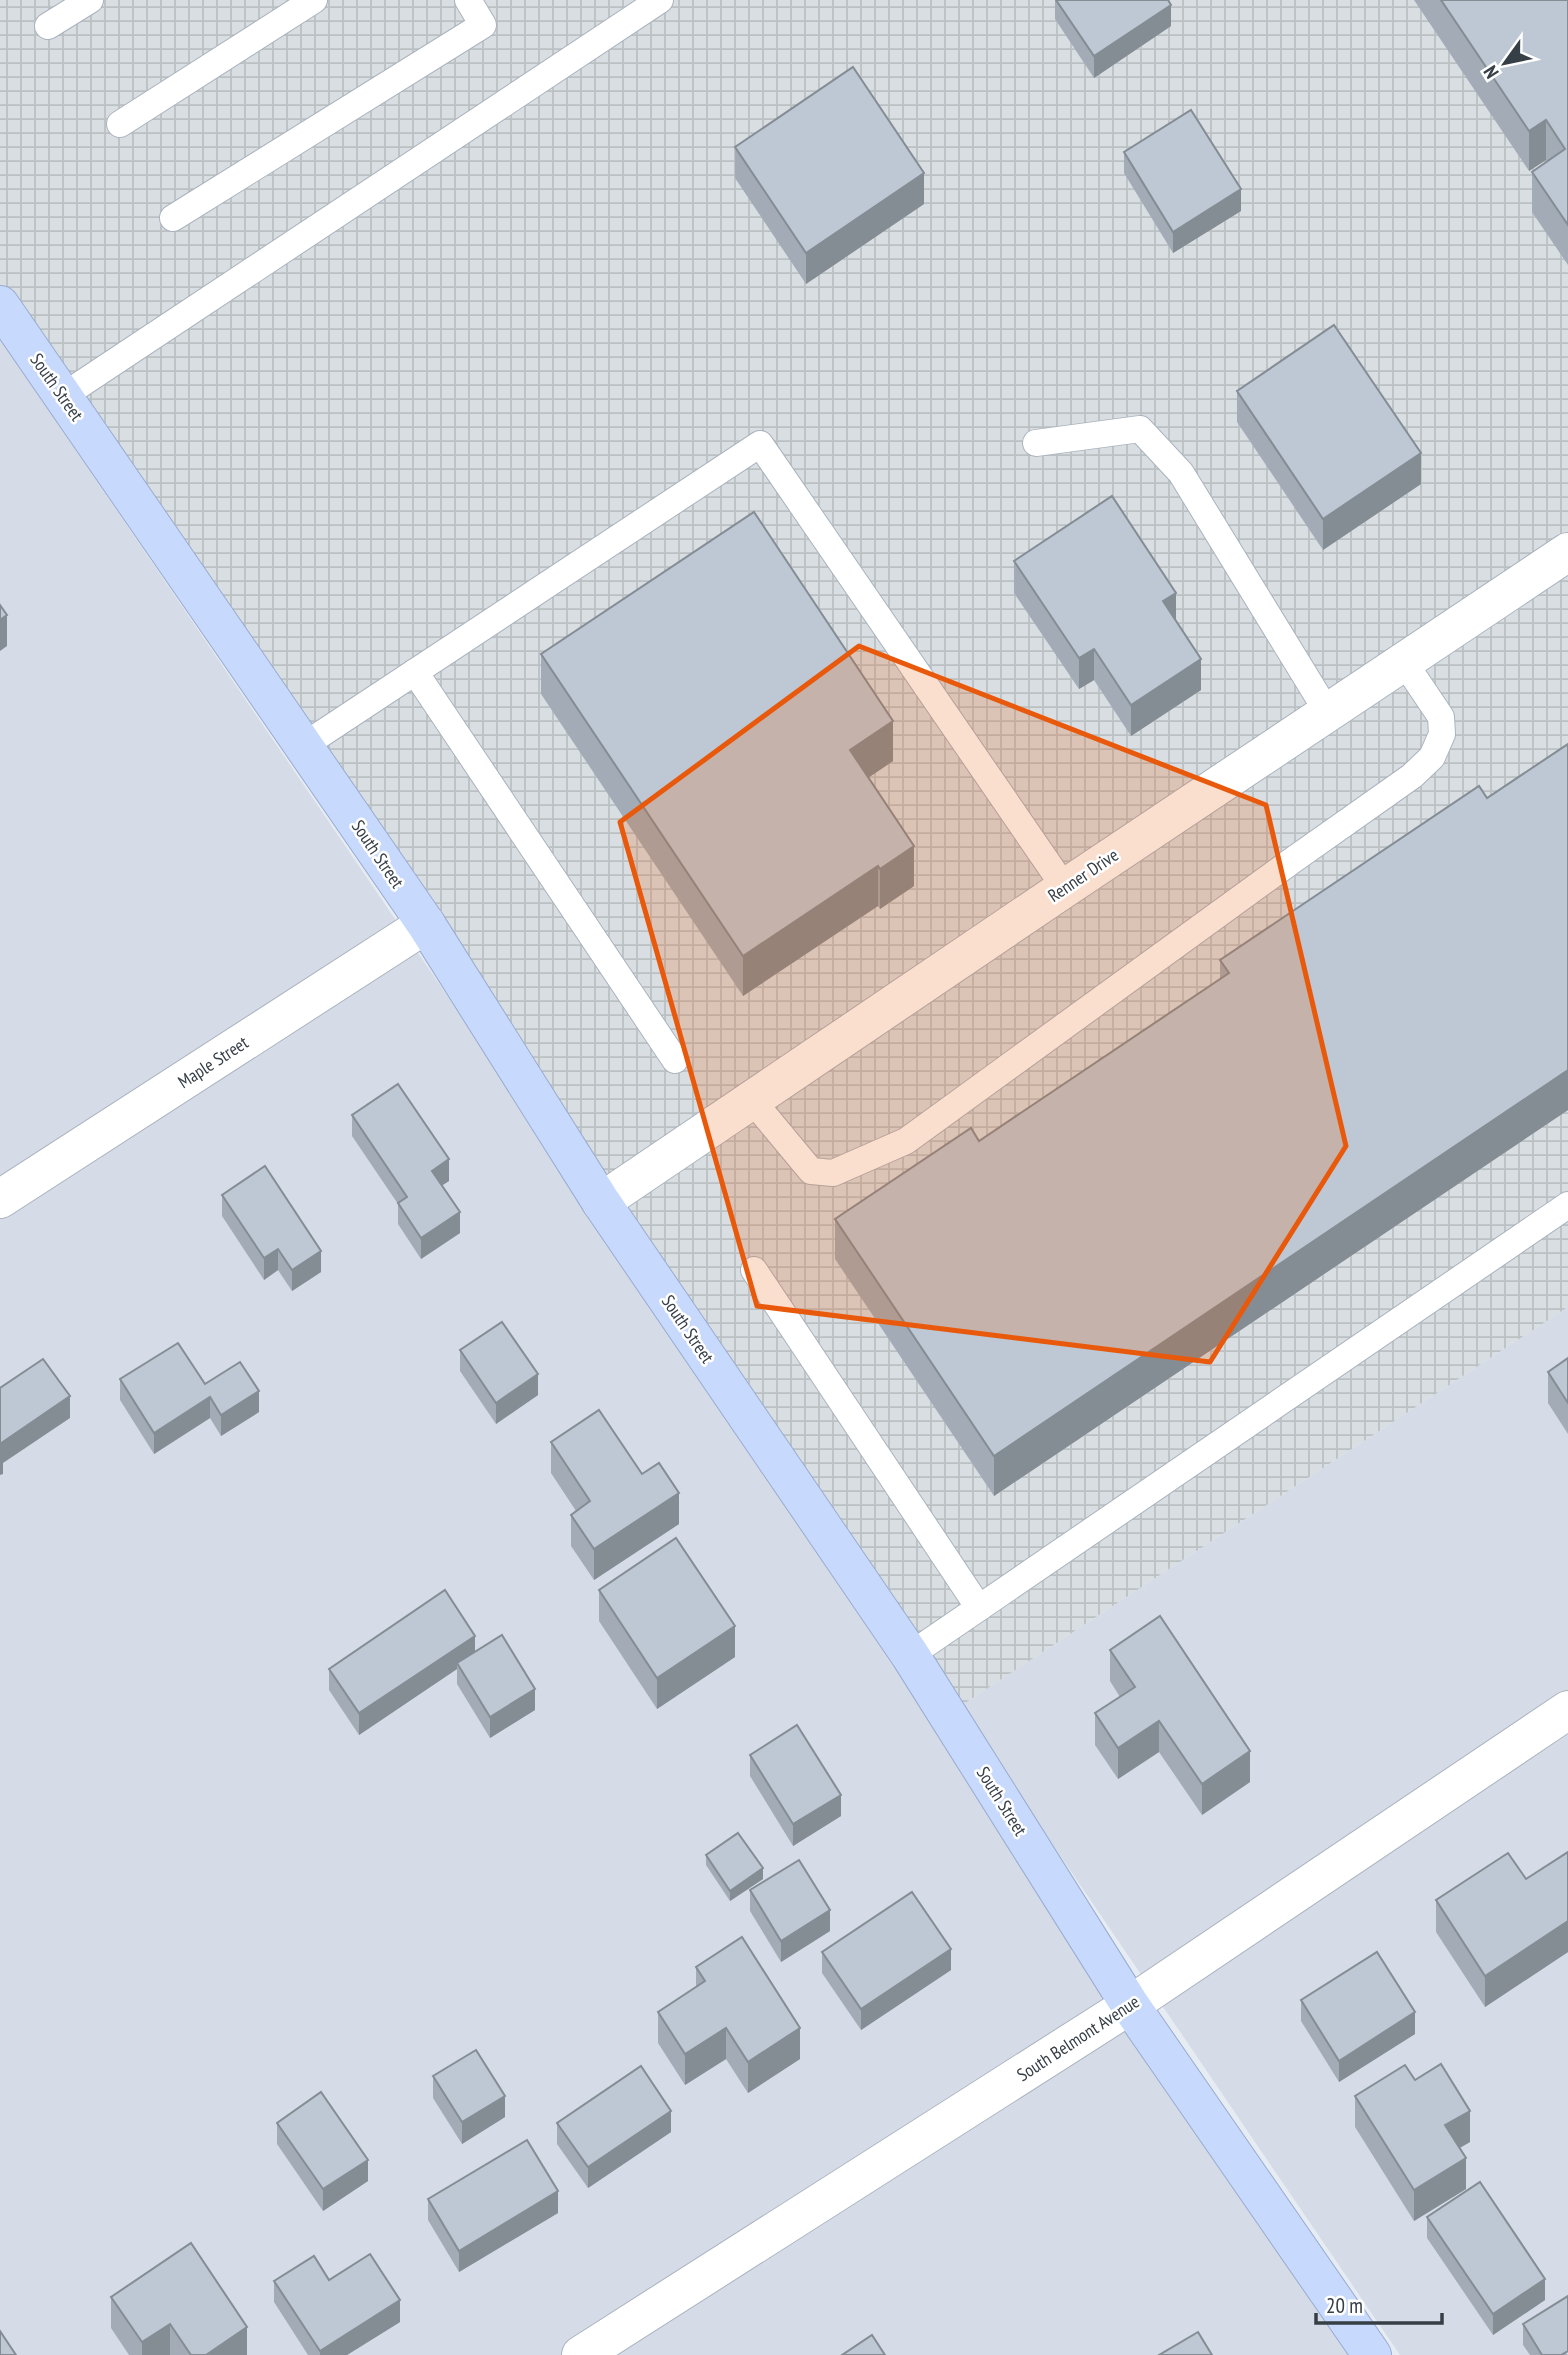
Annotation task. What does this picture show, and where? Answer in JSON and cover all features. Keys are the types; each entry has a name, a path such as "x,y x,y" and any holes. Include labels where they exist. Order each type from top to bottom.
{"street":[{"name":"South Street","path":"0,305 426,924 601,1202 910,1655 1130,2005 1372,2355"},
{"name":"Renner Drive","path":"601,1202 1568,552"},
{"name":"Maple Street","path":"0,1199 426,924"},
{"name":"South Belmont Avenue","path":"581,2355 1130,2005 1568,1710"}],"lane":[{"path":"48,26 90,0"},
{"path":"120,124 314,0"},
{"path":"173,218 483,25 468,0"},
{"path":"62,396 660,0"},
{"path":"1036,443 1140,429 1181,473 1328,713"},
{"path":"303,746 760,444 1065,888"},
{"path":"752,1100 811,1171 833,1173 906,1141 1412,776 1432,757 1442,734 1441,717 1404,662"},
{"path":"415,672 675,1060"},
{"path":"910,1655 1568,1205"},
{"path":"754,1270 979,1608"}],"highlighted area":[{"path":"859,646 1266,805 1346,1146 1210,1362 757,1306 620,822"}],"shaded area":[{"path":"0,0 1568,0 1568,1307 959,1707 0,294"},
{"path":"0,339 1140,2013 1372,2355 0,2355"},
{"path":"1568,1307 1568,2355 1400,2355 959,1707"}],"building":[{"path":"1056,0 1168,0 1171,5 1094,56"},
{"path":"1441,0 1568,0 1568,225 1532,172 1565,149 1546,120 1529,131"},
{"path":"853,67 924,173 806,253 735,147"},
{"path":"1191,110 1241,189 1173,232 1124,152"},
{"path":"1334,325 1421,453 1323,519 1237,391"},
{"path":"1112,496 1176,593 1163,601 1201,659 1131,705 1094,649 1079,658 1014,561"},
{"path":"754,512 893,721 850,750 914,846 880,869 878,866 743,956 541,654"},
{"path":"0,605 7,615 0,620"},
{"path":"1568,744 1568,1070 994,1456 835,1219 971,1128 979,1141 1229,973 1220,960 1479,786 1487,798"},
{"path":"398,1084 449,1159 432,1171 460,1212 421,1238 398,1203 407,1197 352,1115"},
{"path":"265,1166 321,1251 292,1270 278,1249 264,1258 222,1195"},
{"path":"502,1322 538,1374 496,1403 460,1350"},
{"path":"178,1343 205,1384 240,1362 259,1391 221,1415 210,1397 154,1433 120,1379"},
{"path":"1568,1358 1568,1403 1548,1372"},
{"path":"43,1359 70,1396 0,1444 0,1388"},
{"path":"599,1410 642,1474 659,1463 679,1493 594,1549 571,1515 590,1501 551,1442"},
{"path":"676,1538 735,1626 657,1678 599,1590"},
{"path":"445,1590 475,1636 359,1713 329,1669"},
{"path":"1160,1616 1250,1751 1202,1784 1159,1721 1118,1748 1095,1713 1135,1687 1110,1650"},
{"path":"502,1635 535,1689 490,1717 457,1663"},
{"path":"797,1725 841,1795 793,1824 750,1755"},
{"path":"738,1833 763,1868 730,1891 706,1855"},
{"path":"1568,1852 1568,1921 1485,1976 1436,1900 1508,1853 1526,1879"},
{"path":"799,1860 830,1910 781,1941 750,1890"},
{"path":"912,1892 951,1949 861,2009 822,1952"},
{"path":"742,1937 800,2028 748,2062 726,2028 685,2054 658,2012 705,1981 696,1967"},
{"path":"1377,1952 1415,2012 1339,2061 1301,2000"},
{"path":"476,2050 505,2096 462,2122 433,2076"},
{"path":"1441,2064 1470,2111 1445,2125 1466,2158 1414,2190 1355,2096 1405,2065 1415,2080"},
{"path":"641,2066 671,2111 588,2167 557,2123"},
{"path":"321,2092 368,2160 323,2189 277,2123"},
{"path":"527,2140 558,2191 459,2251 428,2199"},
{"path":"1480,2182 1545,2279 1493,2314 1427,2217"},
{"path":"191,2243 247,2327 206,2355 191,2355 170,2324 142,2342 111,2297"},
{"path":"370,2254 400,2300 320,2351 274,2281 314,2256 329,2280"},
{"path":"1568,2296 1568,2351 1561,2355 1542,2355 1523,2324"},
{"path":"0,2331 16,2355 0,2355"},
{"path":"1198,2332 1212,2355 1159,2355"},
{"path":"872,2335 885,2355 842,2355"}]}
